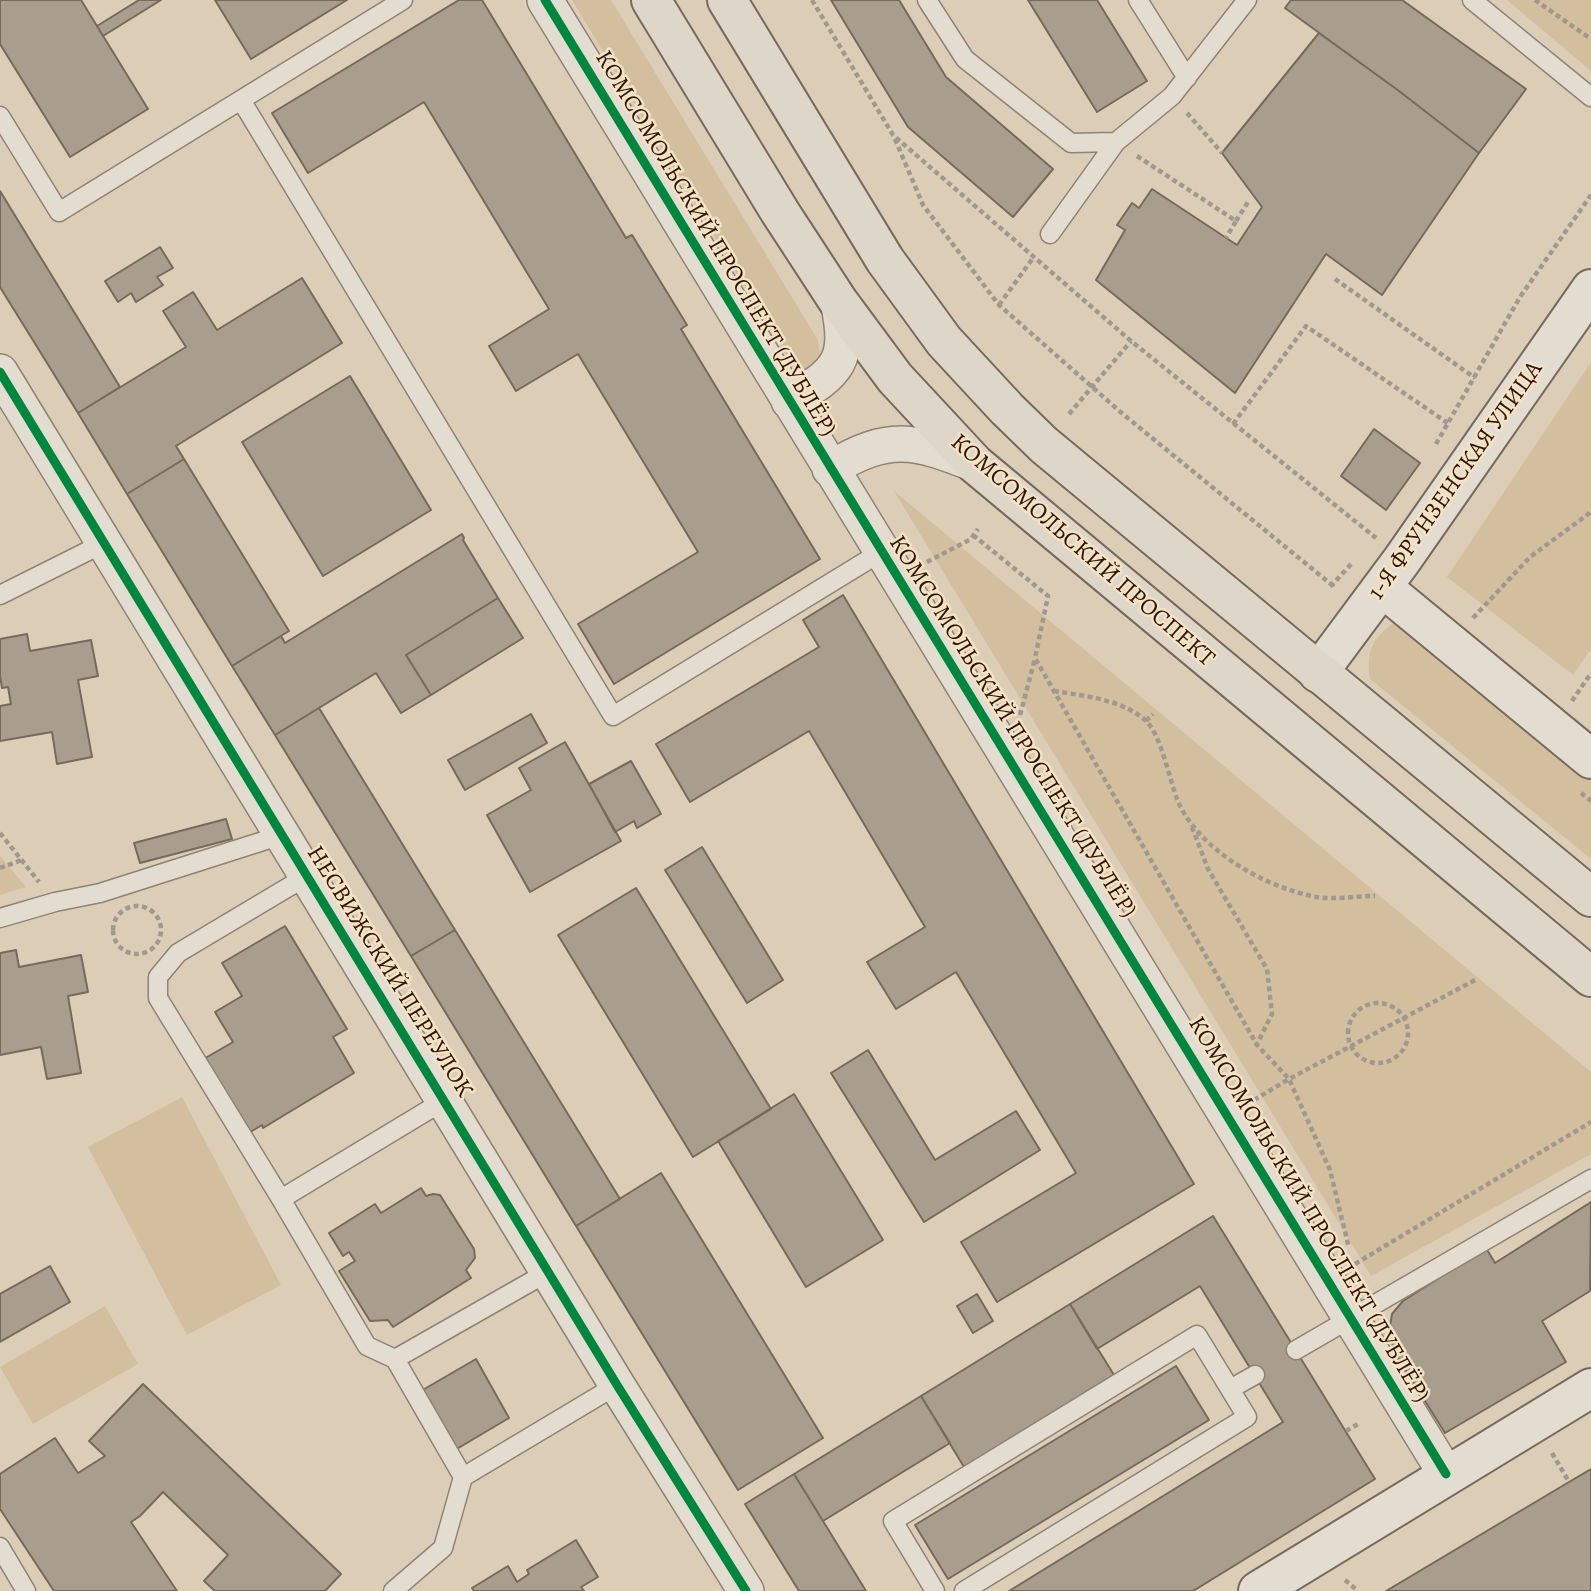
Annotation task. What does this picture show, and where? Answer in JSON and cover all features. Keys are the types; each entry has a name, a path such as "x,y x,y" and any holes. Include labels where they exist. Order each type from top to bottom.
{"main road":[{"name":"КОМСОМОЛЬСКИЙ ПРОСПЕКТ","path":"651,0 780,212 838,301 895,378 975,464 1591,976"},
{"path":"727,0 885,260 944,341 1007,409 1044,445 1591,897"}],"street":[{"name":"КОМСОМОЛЬСКИЙ ПРОСПЕКТ (ДУБЛЁР)","path":"545,0 1446,1474"},
{"name":"1-Я ФРУНЗЕНСКАЯ УЛИЦА","path":"1318,673 1382,587 1591,289"},
{"path":"789,401 820,382 835,365 844,346 838,301"},
{"name":"НЕСВИЖСКИЙ ПЕРЕУЛОК","path":"0,372 617,1385 746,1591"},
{"path":"830,469 857,453 887,443 911,443 975,464"},
{"path":"1382,587 1591,759"},
{"path":"1271,1588 1446,1474 1591,1388"}],"lane":[{"path":"0,116 59,212 403,0"},
{"path":"927,0 965,59 1070,143 1116,142"},
{"path":"1138,0 1187,78"},
{"path":"1050,234 1116,142 1172,96 1247,0"},
{"path":"1472,0 1591,97"},
{"path":"241,100 613,716 881,552"},
{"path":"0,595 104,543"},
{"path":"0,918 55,902 100,893 282,835"},
{"path":"307,876 178,953 158,977 158,998 367,1346 395,1359 464,1477"},
{"path":"281,1199 444,1100"},
{"path":"1296,1350 1591,1179"},
{"path":"395,1359 548,1272"},
{"path":"935,1591 893,1521 1197,1335 1247,1417 964,1591"},
{"path":"1230,1389 1255,1375"},
{"path":"393,1591 415,1584 443,1548 464,1477 617,1385"},
{"path":"0,1547 26,1591"}],"path":[{"path":"812,0 893,135 923,205 999,306 1091,386 1332,585"},
{"path":"1535,0 1591,39"},
{"path":"1172,96 1222,153"},
{"path":"893,135 1131,341 1380,542"},
{"path":"1116,142 1236,221"},
{"path":"1434,446 1520,296 1591,195"},
{"path":"1226,238 1248,201"},
{"path":"999,306 1050,234"},
{"path":"1335,279 1475,378"},
{"path":"1233,424 1306,327 1449,424"},
{"path":"1069,414 1131,341"},
{"path":"1473,618 1530,557 1591,512"},
{"path":"1375,538 1383,527"},
{"path":"920,566 971,539 978,529"},
{"path":"973,535 1048,596 1009,757"},
{"path":"1035,658 1257,1045 1289,1079 1330,1170 1350,1251"},
{"path":"1571,702 1591,673"},
{"path":"1054,691 1118,704 1146,720 1162,751 1179,803 1209,869 1267,970 1272,1014 1257,1045"},
{"path":"1146,720 1153,713"},
{"path":"1191,826 1223,855 1270,883 1318,898 1375,896"},
{"path":"0,833 55,902"},
{"path":"0,869 22,860"},
{"path":"130,907 148,909 161,923 159,941 145,954 126,952 119,947 115,938 113,929 116,920 130,907"},
{"path":"1253,1101 1289,1079 1477,979"},
{"path":"1372,1003 1391,1006 1405,1019 1407,1039 1404,1049 1388,1061 1367,1061 1352,1047 1349,1038 1351,1020 1364,1007 1372,1003"},
{"path":"1353,1265 1591,1122"},
{"path":"1346,1431 1358,1424"},
{"path":"1552,1452 1569,1482"},
{"path":"1345,1580 1358,1591"}],"shaded area":[{"path":"572,0 611,0 818,340 821,358 806,371 791,363"},
{"path":"1507,0 1591,0 1591,71"},
{"path":"1591,362 1591,649 1573,675 1447,577"},
{"path":"894,491 1591,1072 1591,1154 1371,1276"},
{"path":"1398,620 1591,774 1591,859 1370,679 1369,660 1373,645 1383,632"},
{"path":"0,856 26,887 0,895"},
{"path":"182,1097 281,1285 187,1335 88,1147"},
{"path":"105,1306 138,1364 33,1424 0,1367"}],"building":[{"path":"0,0 81,0 148,109 70,157 0,44"},
{"path":"139,0 161,0 103,36 97,26"},
{"path":"215,0 347,0 251,59"},
{"path":"459,0 482,0 626,238 632,235 687,325 681,329 820,559 614,684 578,624 698,552 578,354 516,391 489,346 549,309 424,102 308,173 272,113"},
{"path":"831,0 899,0 946,77 1053,169 1013,217 908,127"},
{"path":"1028,0 1097,0 1147,81 1097,112"},
{"path":"1291,0 1402,0 1526,89 1479,153 1285,8"},
{"path":"1319,33 1479,153 1382,295 1326,254 1235,393 1096,280 1125,230 1117,225 1132,203 1139,208 1152,189 1237,245 1262,207 1222,153"},
{"path":"0,191 120,387 78,413 0,287"},
{"path":"160,247 173,268 157,277 163,285 136,302 131,293 118,302 105,281"},
{"path":"302,278 342,343 176,446 184,459 127,494 78,413 186,347 163,311 193,292 217,330"},
{"path":"350,376 431,510 323,576 242,442"},
{"path":"1374,429 1420,463 1386,510 1341,476"},
{"path":"184,459 289,631 232,666 127,494"},
{"path":"462,534 498,598 406,655 431,695 401,713 376,673 275,735 232,666 281,636 285,643"},
{"path":"843,595 1194,1184 997,1302 961,1242 1076,1173 956,972 896,1009 867,962 925,927 809,731 690,802 656,744 819,647 803,620"},
{"path":"498,598 523,638 431,695 406,655"},
{"path":"27,634 30,651 91,640 98,676 78,680 92,757 57,764 52,732 0,741 0,706 11,704 8,687 2,688 0,639"},
{"path":"319,708 455,930 411,956 275,735"},
{"path":"531,714 547,743 465,790 448,760"},
{"path":"565,742 621,841 530,892 487,815 531,790 519,768"},
{"path":"631,761 661,814 637,828 634,821 615,832 589,784"},
{"path":"226,819 232,839 140,863 134,843"},
{"path":"702,847 783,980 747,1003 665,870"},
{"path":"636,888 771,1109 693,1157 558,935"},
{"path":"285,926 347,1029 333,1037 354,1073 263,1128 262,1125 247,1134 202,1060 233,1042 215,1012 242,996 222,963"},
{"path":"455,930 620,1199 576,1226 411,956"},
{"path":"16,950 19,967 81,955 88,992 68,996 81,1073 47,1079 41,1047 0,1055 0,953"},
{"path":"868,1050 935,1160 1016,1111 1040,1150 924,1222 831,1073"},
{"path":"794,1094 883,1240 806,1287 718,1141"},
{"path":"661,1173 823,1438 738,1490 576,1226"},
{"path":"421,1188 426,1196 440,1195 474,1249 475,1258 466,1270 471,1278 393,1327 388,1320 370,1321 339,1271 355,1261 349,1252 343,1256 329,1233 375,1204 381,1213"},
{"path":"1591,1202 1590,1291 1542,1321 1566,1362 1445,1433 1395,1353 1389,1332 1392,1314 1403,1301 1486,1248 1495,1263"},
{"path":"1213,1216 1375,1479 1193,1591 1009,1591 1283,1422 1200,1286 1097,1349 1070,1304"},
{"path":"50,1266 70,1302 0,1342 0,1294"},
{"path":"977,1294 993,1321 973,1333 957,1306"},
{"path":"1070,1304 1114,1375 964,1467 921,1396"},
{"path":"476,1359 509,1418 455,1450 421,1391"},
{"path":"1176,1366 1209,1420 948,1579 915,1525"},
{"path":"143,1384 341,1574 325,1591 215,1591 204,1581 228,1555 163,1492 131,1522 177,1591 54,1591 0,1509 0,1474 55,1438 78,1473 105,1456 89,1441"},
{"path":"921,1396 950,1443 823,1521 794,1474"},
{"path":"1591,1469 1591,1591 1386,1591 1569,1482"},
{"path":"794,1474 866,1591 799,1591 745,1504"},
{"path":"576,1540 598,1577 581,1587 584,1591 474,1591 472,1588 508,1566 517,1582 529,1574 527,1570"}],"cycle path":[{"path":"545,0 1446,1474"},
{"path":"0,372 617,1385 746,1591"}]}
